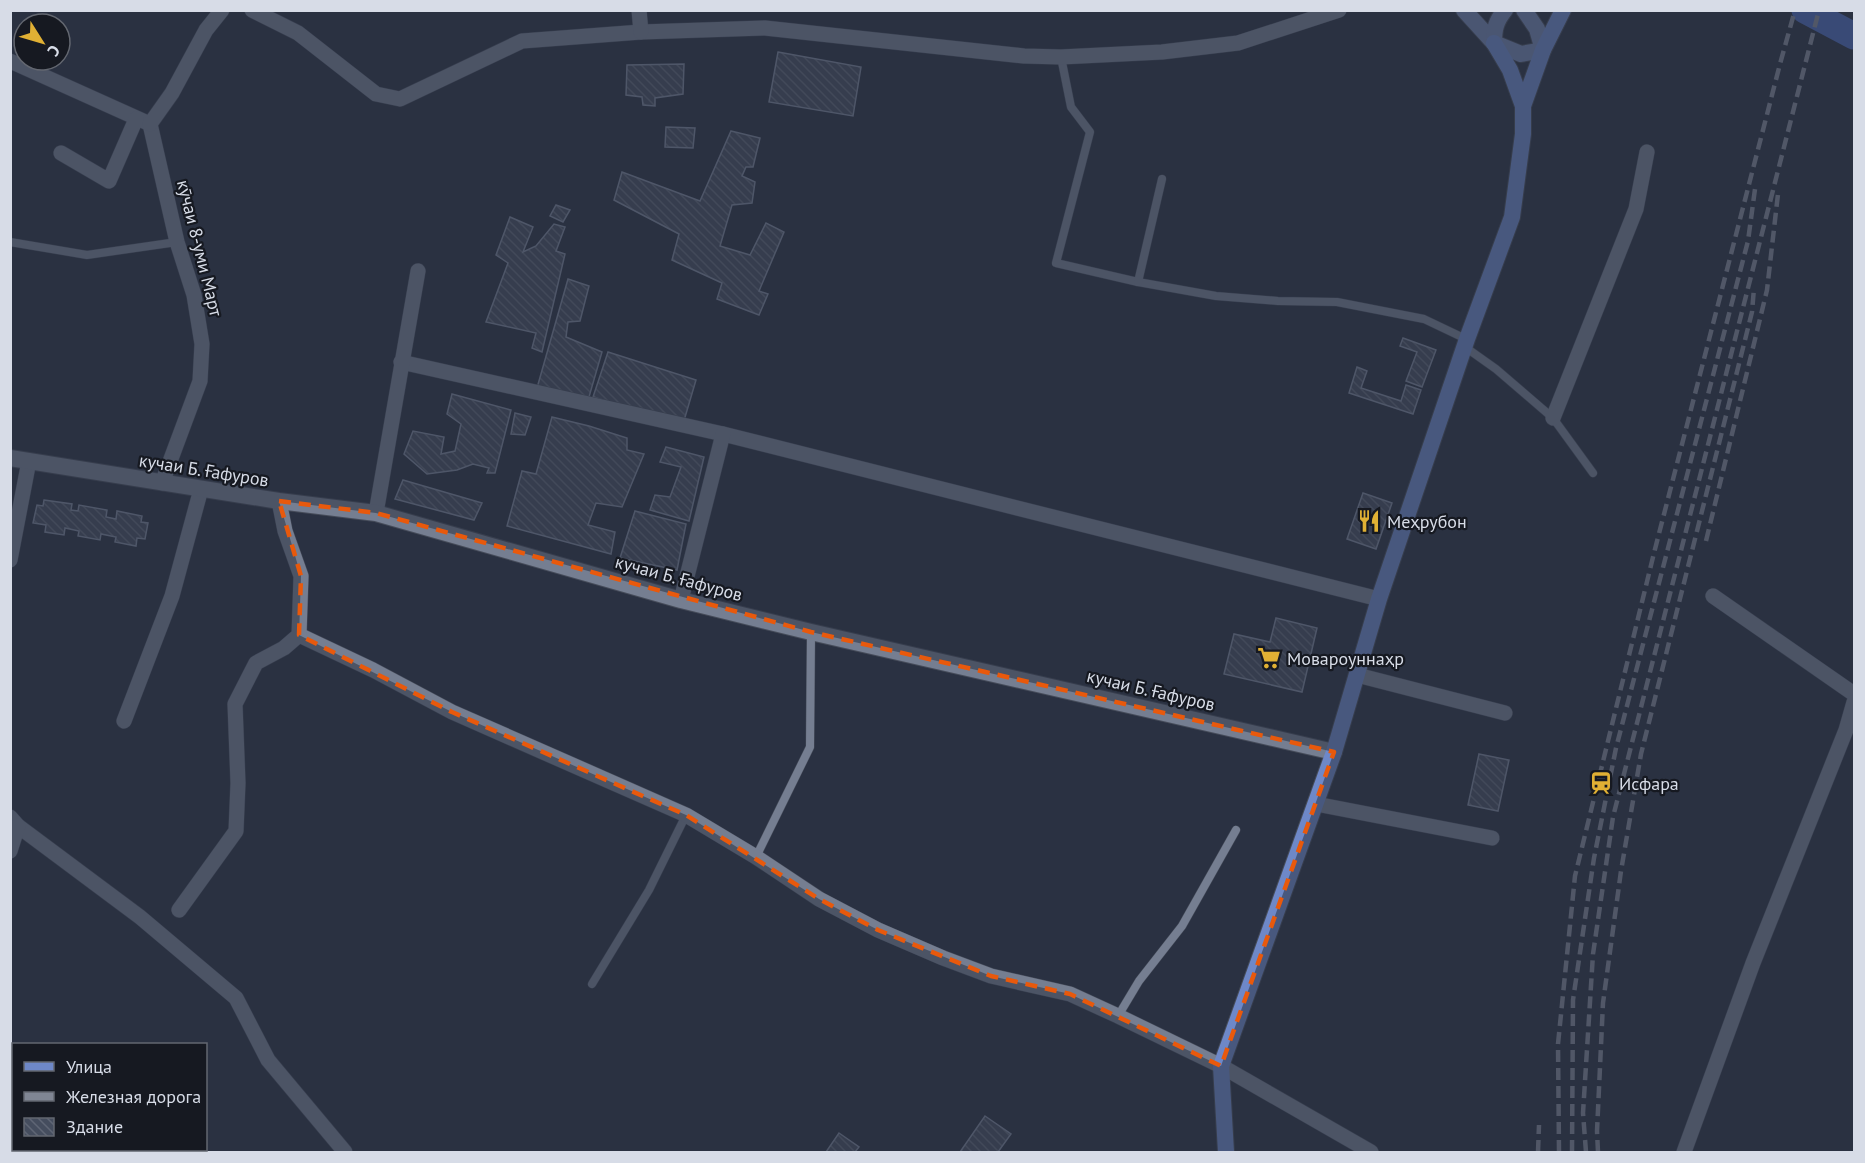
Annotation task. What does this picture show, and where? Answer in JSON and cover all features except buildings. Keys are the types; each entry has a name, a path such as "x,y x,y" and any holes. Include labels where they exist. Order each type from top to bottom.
{"main road":[{"path":"1464,10 1494,43 1510,70 1523,106"},
{"path":"1494,43 1496,25 1504,10"},
{"path":"1524,10 1537,29 1543,50"},
{"path":"1226,1152 1221,1066 1334,752 1379,599 1466,343 1512,217 1523,134 1523,106 1543,50 1563,10"},
{"path":"1494,43 1521,54 1543,50"}],"street":[{"path":"61,153 110,181 143,122 172,93 206,30 222,10"},
{"path":"252,10 298,33 376,94 400,99 522,41 641,32 765,28 1024,56 1061,57 1162,52 1238,44 1340,10"},
{"path":"639,10 641,32"},
{"path":"10,60 143,122"},
{"name":"кӯчаи 8-уми Март","path":"143,122 194,295 202,344 200,381 162,483"},
{"path":"1553,418 1636,209 1647,152"},
{"path":"376,513 418,271"},
{"path":"401,362 723,434 1379,599"},
{"path":"681,600 723,434"},
{"name":"кучаи Б. Ғафуров","path":"10,458 279,501 376,513 681,600 1334,752"},
{"path":"10,560 28,460"},
{"path":"124,721 172,596 201,489"},
{"path":"179,910 236,831 238,783 235,704 256,663 284,648 299,635 301,576 285,531 279,501"},
{"path":"1713,596 1854,694"},
{"path":"299,635 373,670 452,712 686,815 756,857 819,899 878,930 991,976 1070,994 1221,1066 1371,1152"},
{"path":"1357,675 1505,713"},
{"path":"1684,1152 1753,963 1846,730 1854,702"},
{"path":"1316,804 1492,838"},
{"path":"10,851 14,821 140,917 236,998 268,1060 345,1152"}],"lane":[{"path":"1061,57 1071,107 1090,132 1056,263 1138,282 1216,296 1278,301 1337,302 1424,319 1466,343 1553,418 1593,473"},
{"path":"1138,282 1162,179"},
{"path":"10,242 87,255 177,242"},
{"path":"756,857 810,747 811,632"},
{"path":"592,984 650,890 686,815"},
{"path":"1118,1016 1139,981 1182,926 1236,830"}],"highlighted area":[{"path":"279,501 376,513 811,632 1334,752 1221,1066 1070,994 991,976 878,930 819,899 686,815 452,712 299,635 301,576"}],"waterway":[{"name":"Исфара","path":"1805,10 1854,36"}],"railway":[{"path":"1559,1152 1558,1044 1575,876 1654,553 1795,10"},
{"path":"1586,1152 1583,1113 1593,954 1613,817 1819,10"},
{"path":"1572,1152 1573,1000 1594,858 1616,748 1748,241 1755,189"},
{"path":"1706,541 1767,290 1778,194"},
{"path":"1598,1152 1603,1003 1621,871 1641,754 1752,312 1754,288"},
{"path":"1538,1152 1539,1125"}],"place":[{"name":"Меҳрубон","path":"1369,521"},
{"name":"Мовароуннаҳр","path":"1269,658"},
{"name":"Исфара","path":"1601,783"}]}
